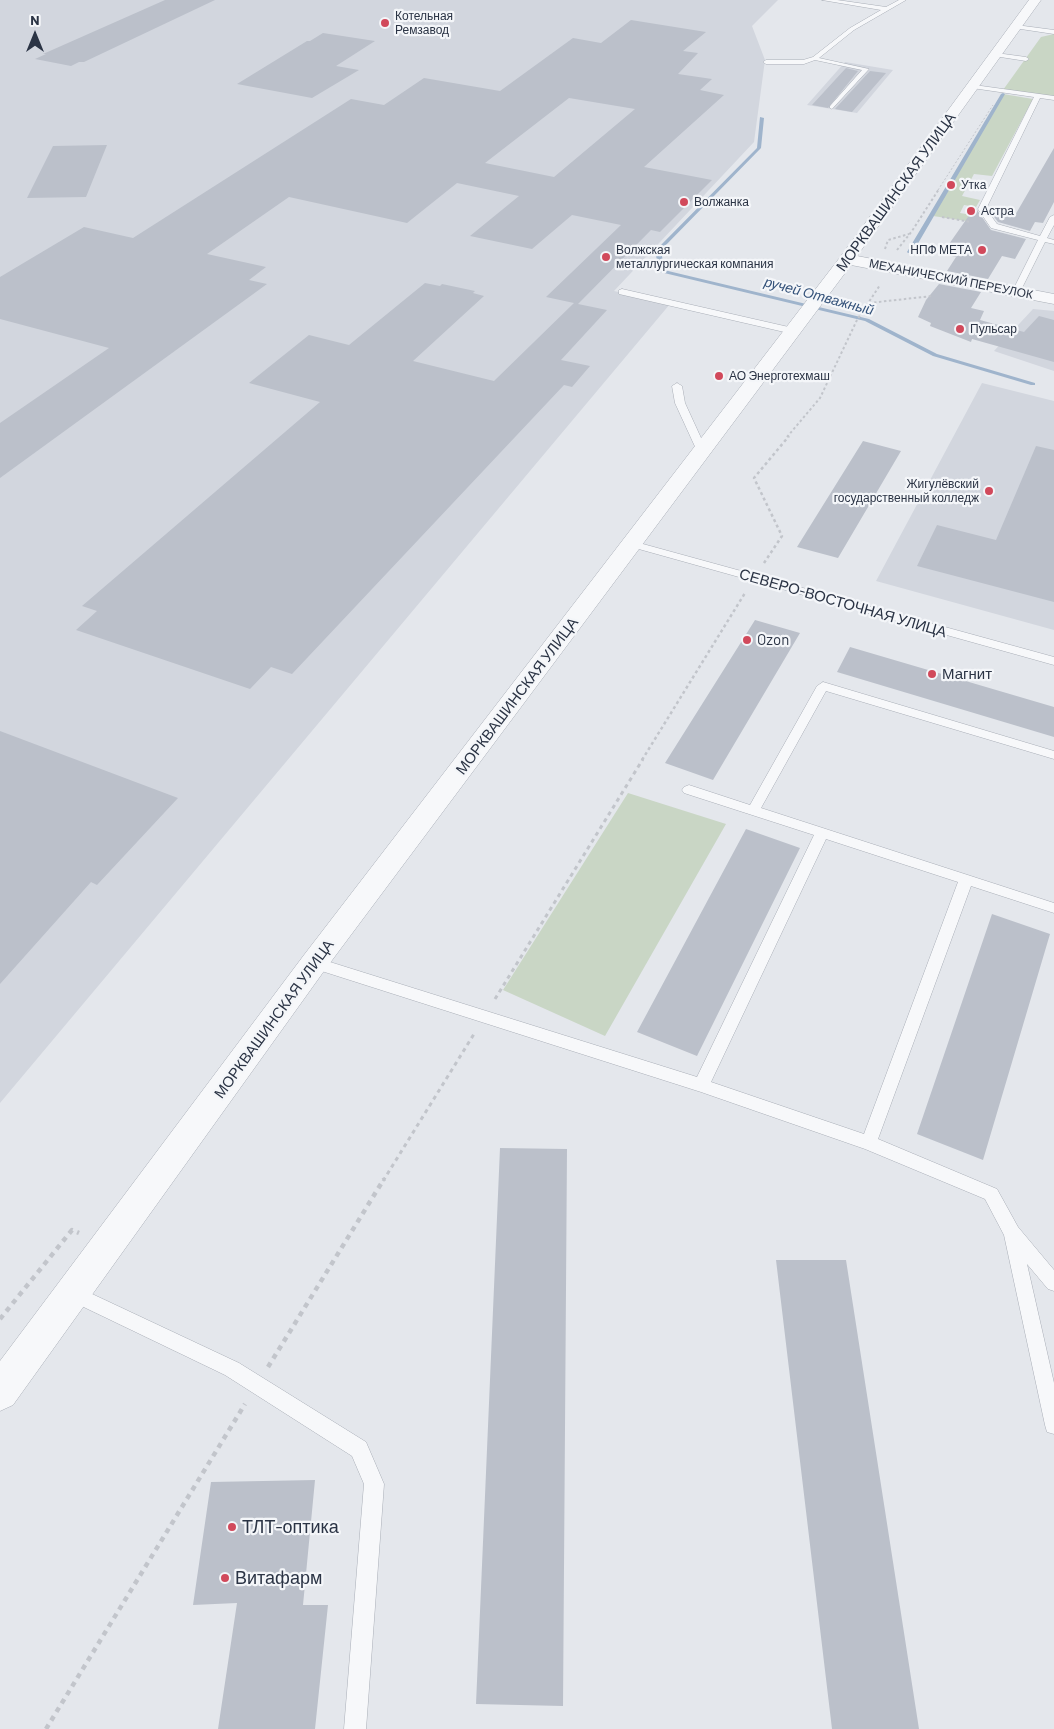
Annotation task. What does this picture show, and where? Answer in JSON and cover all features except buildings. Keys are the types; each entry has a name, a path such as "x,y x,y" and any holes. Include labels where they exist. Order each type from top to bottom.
{"street":[{"name":"МОРКВАШИНСКАЯ УЛИЦА","path":"0,1392 314,963 847,259 1035,0"},
{"name":"МЕХАНИЧЕСКИЙ ПЕРЕУЛОК","path":"847,259 1054,299"}],"lane":[{"path":"825,0 887,9"},
{"path":"766,62 804,62 815,58 852,29 903,0"},
{"path":"1016,27 1054,32"},
{"path":"996,55 1026,59"},
{"path":"815,58 866,69 832,107"},
{"path":"974,86 1054,98"},
{"path":"1038,96 982,209 994,226 1054,242"},
{"path":"1016,292 1054,218"},
{"path":"622,292 793,331"},
{"path":"677,386 680,403 702,451"},
{"name":"СЕВЕРО-ВОСТОЧНАЯ УЛИЦА","path":"632,544 1054,662"},
{"path":"753,811 823,686 1054,755"},
{"path":"690,790 1054,908"},
{"path":"701,1085 822,833"},
{"path":"869,1143 966,880"},
{"path":"314,963 701,1085 869,1143 991,1194 1012,1233 1054,1283"},
{"path":"1012,1233 1054,1425"},
{"path":"73,1293 232,1369 359,1449 374,1484 356,1729"}],"path":[{"path":"46,1729 754,578 782,536 754,478 820,398 857,320 892,268 892,257 910,234 1003,90"},
{"path":"888,240 910,234"},
{"path":"0,1320 72,1230 81,1234"}],"shaded area":[{"path":"0,0 778,0 752,26 765,60 754,142 614,291 670,304 0,1103"},
{"path":"845,62 893,70 857,113 807,105"},
{"path":"1033,309 1054,311 1054,371 994,351"},
{"name":"Жигулёвский государственный колледж","path":"982,383 1054,401 1054,630 876,581"}],"green space":[{"path":"1054,34 1054,98 1003,90 1041,37"},
{"path":"1003,94 1033,99 992,176 974,174 962,196 980,200 976,207 964,205 960,213 978,216 973,222 933,216"},
{"path":"628,793 726,824 605,1036 503,990"}],"waterway":[{"name":"ручей Отважный","path":"910,252 1003,94"},
{"name":"ручей Отважный","path":"762,118 759,148 661,248 659,256 662,271 867,320 935,355 1033,384"}],"place":[{"name":"Котельная Ремзавод","path":"385,23"},
{"name":"Утка","path":"951,185"},
{"name":"Волжанка","path":"684,202"},
{"name":"Астра","path":"971,211"},
{"name":"НПФ МЕТА","path":"982,250"},
{"name":"Волжская металлургическая компания","path":"606,257"},
{"name":"Пульсар","path":"960,329"},
{"name":"АО Энерготехмаш","path":"719,376"},
{"name":"Жигулёвский государственный колледж","path":"989,491"},
{"name":"Ozon","path":"747,640"},
{"name":"Магнит","path":"932,674"},
{"name":"ТЛТ-оптика","path":"232,1527"},
{"name":"Витафарм","path":"225,1578"}]}
